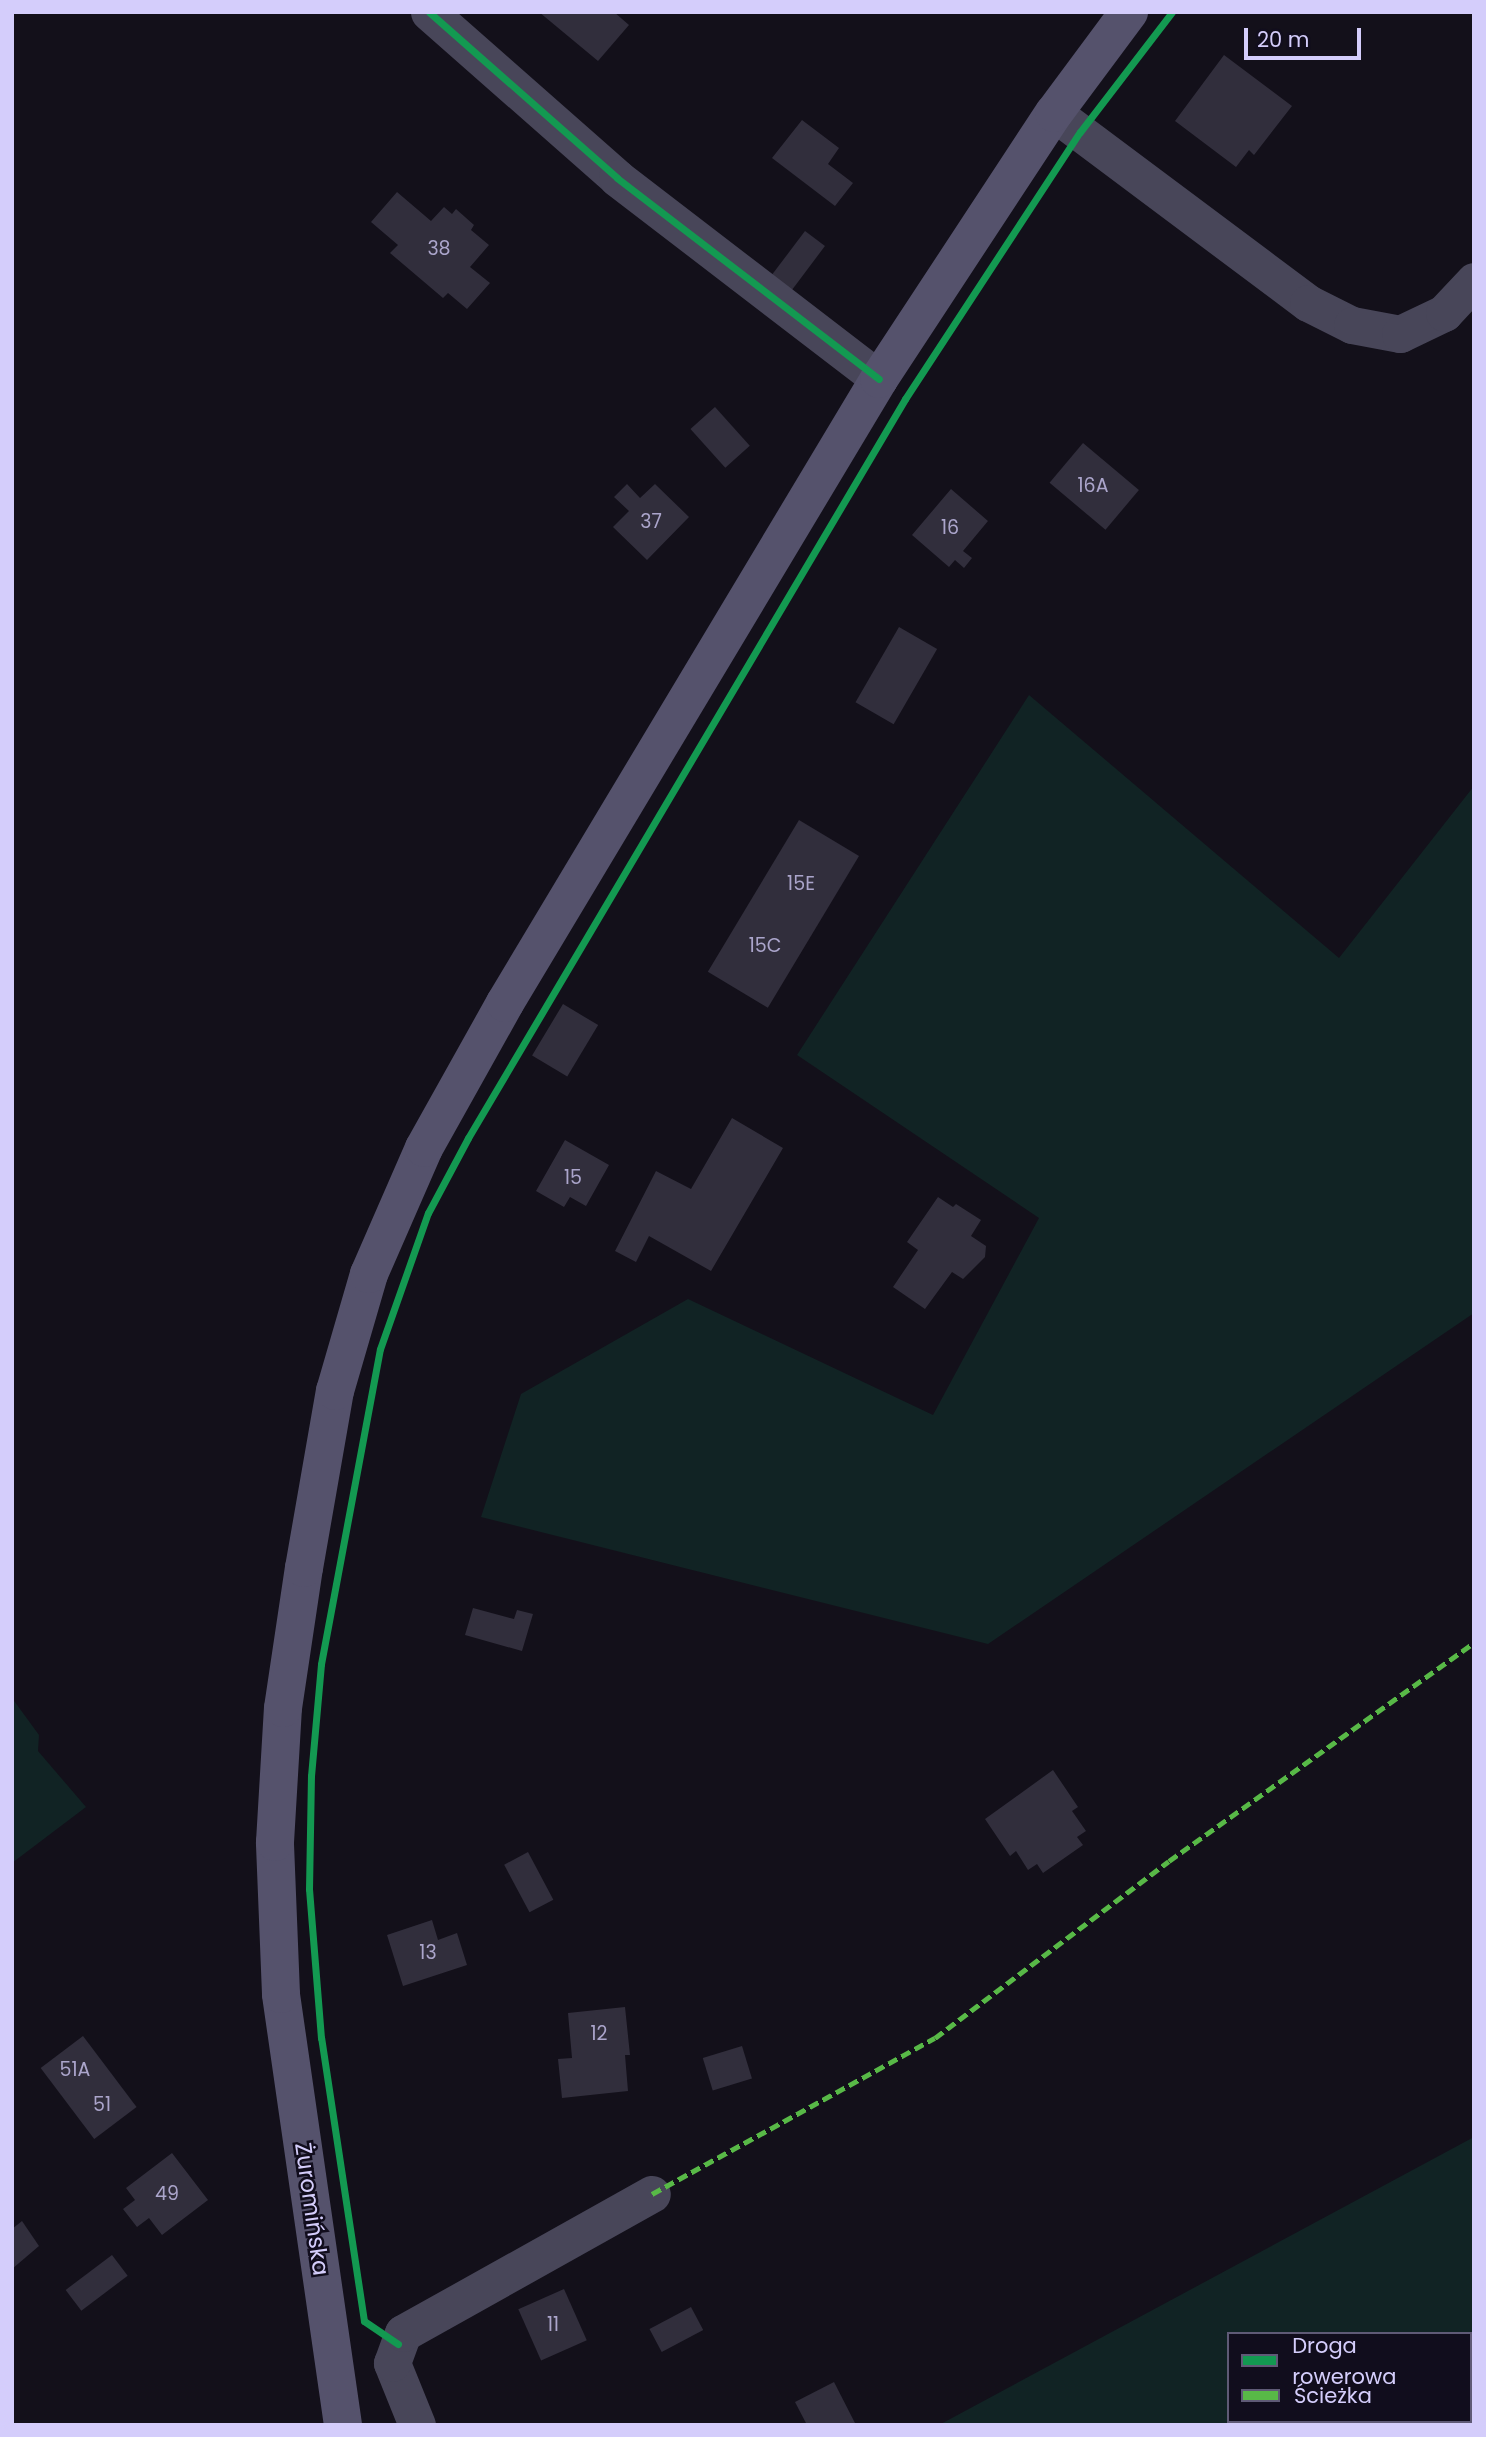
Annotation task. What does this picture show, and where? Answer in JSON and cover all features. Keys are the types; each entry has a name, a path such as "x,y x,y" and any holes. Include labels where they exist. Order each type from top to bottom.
{"main road":[{"name":"Żuromińska","path":"342,2425 281,1994 275,1842 283,1708 335,1391 369,1274 424,1148 505,1003 879,379 1054,113 1129,12"}],"street":[{"path":"429,12 617,178 879,379"},
{"path":"1054,113 1308,303 1352,325 1400,334 1444,313 1474,281"},
{"path":"417,2425 392,2363 403,2333 652,2194"}],"shaded area":[{"path":"1029,695 1339,958 1474,786 1474,1313 988,1644 481,1517 521,1394 688,1299 933,1415 1039,1218 797,1055"},
{"path":"12,1698 39,1735 38,1751 86,1807 12,1863"},
{"path":"1474,2137 1474,2425 939,2425"}],"building":[{"path":"539,12 614,12 629,25 598,61"},
{"path":"1224,55 1292,106 1254,155 1249,150 1236,167 1175,121"},
{"path":"802,120 839,148 828,164 853,183 835,206 772,158"},
{"path":"397,192 431,221 444,207 452,214 456,209 474,225 471,230 489,245 470,267 490,283 467,309 448,293 443,298 390,253 398,245 371,222"},
{"path":"805,231 825,246 789,293 769,278"},
{"path":"715,407 750,446 725,468 690,429"},
{"path":"1083,443 1139,490 1105,530 1050,483"},
{"path":"627,484 640,498 655,484 689,517 647,560 613,527 629,511 614,497"},
{"path":"951,489 988,521 963,551 972,558 964,568 955,560 949,567 912,535"},
{"path":"899,627 937,649 894,724 856,702"},
{"path":"799,820 859,856 768,1008 708,972"},
{"path":"563,1004 598,1025 567,1077 532,1055"},
{"path":"732,1118 783,1148 711,1271 649,1236 636,1262 615,1251 656,1171 691,1189"},
{"path":"565,1140 609,1165 586,1206 570,1197 564,1207 536,1191"},
{"path":"938,1197 953,1207 956,1204 981,1220 971,1236 986,1246 985,1257 963,1279 952,1272 925,1309 893,1287 918,1250 907,1242"},
{"path":"473,1608 514,1619 517,1610 533,1614 522,1651 465,1635"},
{"path":"1053,1770 1078,1807 1072,1811 1086,1831 1077,1837 1083,1845 1043,1873 1037,1864 1028,1870 1016,1851 1010,1856 985,1819"},
{"path":"528,1852 553,1900 530,1912 504,1865"},
{"path":"432,1920 438,1940 457,1933 467,1965 403,1986 387,1935"},
{"path":"625,2007 630,2055 625,2055 628,2091 562,2098 558,2059 572,2058 568,2013"},
{"path":"83,2036 137,2107 94,2139 41,2068"},
{"path":"742,2046 752,2079 713,2091 703,2058"},
{"path":"172,2153 208,2200 162,2235 149,2218 137,2227 123,2209 135,2200 126,2188"},
{"path":"22,2221 39,2246 12,2269 12,2229"},
{"path":"112,2255 128,2276 81,2311 66,2290"},
{"path":"564,2289 587,2340 541,2360 518,2309"},
{"path":"691,2307 703,2330 662,2352 650,2329"},
{"path":"834,2382 856,2425 807,2425 795,2402"}],"marked path":[{"path":"652,2194 935,2038 1169,1861 1474,1643"}],"cycle path":[{"path":"429,12 617,178 879,379"},
{"path":"398,2344 364,2321 321,2038 309,1889 311,1776 321,1664 380,1349 428,1213 468,1138 905,399 1080,132 1172,12"}]}
